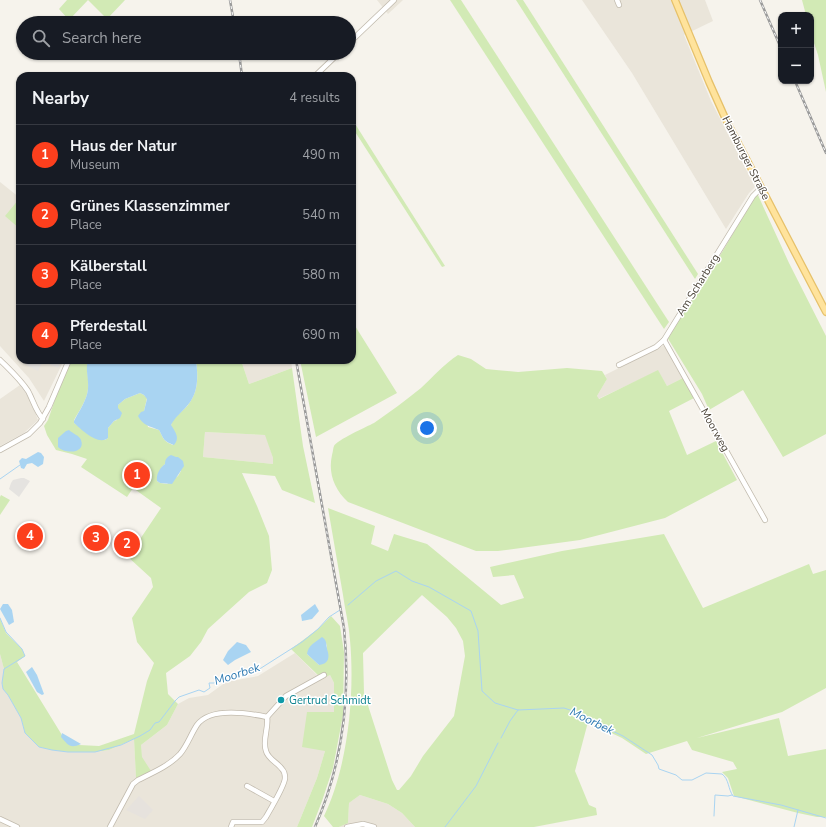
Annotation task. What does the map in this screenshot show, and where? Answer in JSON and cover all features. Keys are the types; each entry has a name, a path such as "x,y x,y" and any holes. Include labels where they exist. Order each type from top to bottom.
{"main road":[{"name":"Hamburger Straße","path":"675,0 714,94 826,312"}],"street":[{"path":"356,36 394,0"},
{"path":"319,72 332,60"},
{"name":"Am Scharberg","path":"619,365 656,347 664,340 753,196 762,188"},
{"name":"Moorweg","path":"664,340 765,520"},
{"path":"0,360 22,382 29,392 39,416 43,419"},
{"path":"0,450 29,434 43,419 67,364"},
{"path":"267,717 286,696 324,675"},
{"path":"110,827 133,784 174,760 181,753 203,719 210,715 225,713 251,714 267,717"},
{"path":"231,827 233,822 262,822 285,780 285,775 282,769 266,752 267,717"},
{"path":"247,786 274,801"},
{"path":"0,819 17,827"},
{"path":"347,827 363,824 374,827"}],"shaded area":[{"path":"377,0 403,0 388,14"},
{"path":"582,0 705,0 713,21 684,35 711,101 755,187 749,193 726,229 632,73"},
{"path":"0,182 16,195 16,364 0,346"},
{"path":"665,345 683,378 667,386 658,371 598,399 597,396 607,379 605,375"},
{"path":"16,364 62,364 44,401 29,378"},
{"path":"27,364 42,364 38,371"},
{"path":"49,364 60,364 58,368"},
{"path":"242,364 292,364 292,368 249,384"},
{"path":"20,385 30,400 38,420 24,433 0,446 0,399"},
{"path":"205,432 266,435 273,458 273,464 203,457"},
{"path":"21,478 30,481 19,497 9,489 13,480"},
{"path":"295,653 321,679 330,675 334,683 334,713 307,712 325,751 317,778 297,827 0,827 0,654 4,669 2,683 3,689 21,718 25,733 39,747 68,752 95,752 109,750 134,739 136,777 142,775 141,745 167,725 178,704 189,698 208,695 226,682 258,676"},
{"path":"360,795 388,804 402,813 415,827 339,827 348,822 349,803"},
{"path":"139,796 153,810 145,819 126,810"}],"green space":[{"path":"67,0 88,0 73,16 65,16 59,9"},
{"path":"88,0 125,0 110,16 104,16"},
{"path":"450,0 461,0 669,322 664,329"},
{"path":"516,0 523,0 698,274 695,279"},
{"path":"802,0 826,0 826,92 814,43 814,12 805,12"},
{"path":"356,125 445,266 442,267 356,133"},
{"path":"757,193 789,263 826,336 826,434 783,457 743,390 709,410 702,394 667,337 718,259"},
{"path":"16,203 16,226 5,216"},
{"path":"356,327 397,393 316,437 301,364 356,364"},
{"path":"458,355 471,359 486,369 518,372 567,368 602,371 607,379 597,396 599,399 658,370 667,386 683,378 694,398 669,411 687,455 716,441 737,480 665,518 580,540 498,551 476,551 348,502 339,492 333,480 331,462 336,443 374,423 421,388 443,366"},
{"path":"69,364 87,364 87,393 74,423 92,436 105,440 108,438 108,428 114,421 117,420 118,405 125,399 140,393 147,398 144,411 148,427 159,430 165,441 173,445 171,429 172,423 175,417 186,408 192,400 197,383 196,364 242,364 249,384 292,368 303,446 315,503 282,490 275,476 242,473 269,536 272,570 267,583 249,592 208,629 201,642 190,656 166,673 168,694 178,704 167,725 141,745 142,757 151,771 136,778 134,739 109,750 95,752 68,752 39,747 25,733 21,718 3,689 2,683 4,669 0,654 0,618 6,633 22,649 25,656 17,662 65,740 79,745 99,746 134,734 147,681 154,663 137,642 132,618 153,587 151,578 128,557 161,508 133,488 127,497 81,467 87,459 56,450 47,435 44,426 48,420","holes":["205,432 265,435 273,458 273,464 203,457","165,464 181,471 178,476 167,484 157,481 162,467"]},
{"path":"1,495 10,500 0,515 0,497"},
{"path":"328,508 375,526 371,544 388,551 394,534 427,544 501,605 524,598 514,575 493,577 490,567 562,551 664,534 703,608 809,564 813,574 826,570 826,688 782,712 697,738 779,718 788,756 826,749 826,817 817,817 798,813 734,796 728,778 722,772 737,769 733,762 692,750 687,741 646,754 622,738 588,722 575,771 589,805 596,808 597,815 534,827 415,827 402,813 388,804 360,795 349,803 348,823 339,827 333,827 324,816 339,775 344,753 350,707 351,661 349,629","holes":["422,595 447,617 456,628 463,641 465,656 454,716 423,756 411,776 399,790 397,790 392,780 364,693 363,653"]},
{"path":"331,616 340,626 344,652 343,715 333,768 312,827 297,827 317,778 325,751 302,747 307,712 334,712 334,683 330,675 322,679 291,649 318,629","holes":["326,643 327,646 319,665 307,654"]}],"water":[{"path":"87,364 196,364 197,384 194,396 171,425 177,438 174,445 163,438 159,430 142,422 138,416 144,411 147,399 140,393 125,399 118,405 118,408 122,413 120,418 114,421 108,428 108,438 104,440 95,439 74,423 87,393"},
{"path":"69,430 79,437 82,445 78,450 70,452 58,447 58,438"},
{"path":"38,452 44,457 43,464 38,467 32,463 27,464 24,469 21,468 19,461 22,458 26,459"},
{"path":"171,455 178,457 183,461 184,466 172,484 160,483 157,481 158,474 160,469 165,464 166,458"},
{"path":"3,604 8,604 12,610 14,622 9,625 0,609"},
{"path":"315,604 319,611 312,619 302,621 301,615"},
{"path":"322,637 326,642 328,660 327,662 319,665 307,654 311,646"},
{"path":"237,642 246,645 251,652 228,665 223,660 228,651"},
{"path":"32,667 37,675 44,694 42,695 37,692 26,672"},
{"path":"62,733 81,744 74,746 70,745 61,737"}],"waterway":[{"path":"0,479 20,465"},
{"name":"Moorbek","path":"348,605 376,581 396,571 412,581 429,587 471,611 478,631 482,691 495,703 518,710 564,708 573,711 623,736 652,755 659,769 676,775 682,780 692,780 706,773 722,774 726,779 733,796 781,805 826,818"},
{"name":"Moorbek","path":"0,618 6,632 22,649 25,656 4,669 2,683 3,689 21,718 25,733 39,747 68,752 95,752 121,745 150,730 155,723 159,722 179,697 199,690 204,692 210,688 209,683 220,681 223,677 258,670 302,642 318,629 329,617 340,610"},
{"path":"501,738 518,710"},
{"path":"445,827 476,786 498,743"},
{"path":"714,816 715,795 732,795"},
{"path":"794,827 798,810"}],"railway":[{"path":"230,0 233,16"},
{"path":"760,0 778,41"},
{"path":"240,60 241,72"},
{"path":"796,84 826,153"},
{"path":"297,364 344,628 346,654 343,730 332,779 325,803 315,827"}],"place":[{"name":"Haus der Natur","path":"137,475"},
{"name":"Pferdestall","path":"30,536"},
{"name":"Kälberstall","path":"96,538"},
{"name":"Grünes Klassenzimmer","path":"127,544"},
{"name":"Gertrud Schmidt","path":"281,700"}]}
